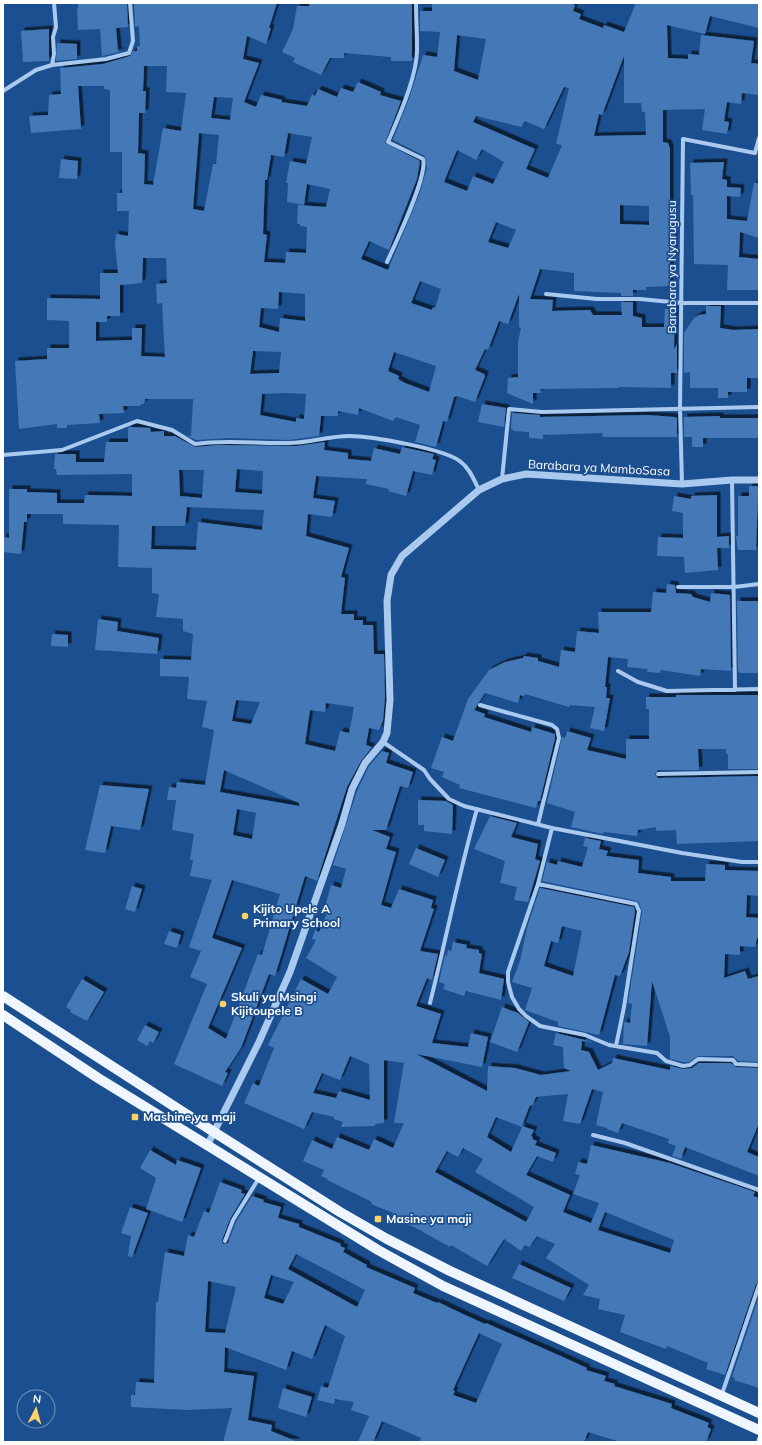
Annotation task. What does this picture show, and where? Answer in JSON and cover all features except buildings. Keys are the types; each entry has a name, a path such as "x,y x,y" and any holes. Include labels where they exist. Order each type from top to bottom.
{"main road":[{"path":"3,996 340,1212 450,1271 759,1413"},
{"path":"3,1015 98,1078 207,1146 260,1176 378,1250 443,1286 759,1430"}],"street":[{"path":"52,65 54,54 52,37 56,27 54,3"},
{"path":"3,91 36,70 52,65 93,61 128,53 133,41 130,3"},
{"path":"388,262 416,192 425,165 423,158 388,142 402,109 418,48 416,3"},
{"name":"Barabara ya Nyarugusu","path":"682,484 680,408 683,139 757,153 759,138"},
{"path":"546,294 597,299 759,303"},
{"path":"502,479 509,409 542,412 759,407"},
{"path":"3,455 62,450 137,421 172,430 195,444 209,442 290,443 349,436 398,442 439,452 460,461 468,468 479,490"},
{"name":"Barabara ya MamboSasa","path":"207,1146 259,1042 290,972 342,824 352,789 365,763 383,742 387,732 389,717 390,666 386,601 391,575 402,556 479,490 502,479 526,474 682,484 732,480 759,480"},
{"path":"732,480 735,690"},
{"path":"678,587 734,587 759,584"},
{"path":"618,671 638,682 667,691 759,689"},
{"path":"480,705 552,725 557,729 559,738 538,824"},
{"path":"383,742 424,770 430,779 449,799 464,806 552,828 682,853 742,862 759,862"},
{"path":"658,774 759,772"},
{"path":"430,1003 460,873 477,809"},
{"path":"552,828 538,884 508,972 508,982 512,997 519,1009 540,1026 585,1035 609,1045 657,1053 666,1061 683,1066 690,1065 698,1059 729,1059 733,1060 736,1064 759,1066"},
{"path":"538,884 636,904 639,911 624,1007 616,1046"},
{"path":"593,1135 625,1143 759,1190"},
{"path":"225,1241 233,1220 260,1176"},
{"path":"721,1396 759,1285"}],"place":[{"name":"Kijito Upele A Primary School","path":"245,916"},
{"name":"Skuli ya Msingi Kijitoupele B","path":"223,1004"},
{"name":"Mashine ya maji","path":"135,1117"},
{"name":"Masine ya maji","path":"378,1219"}]}
